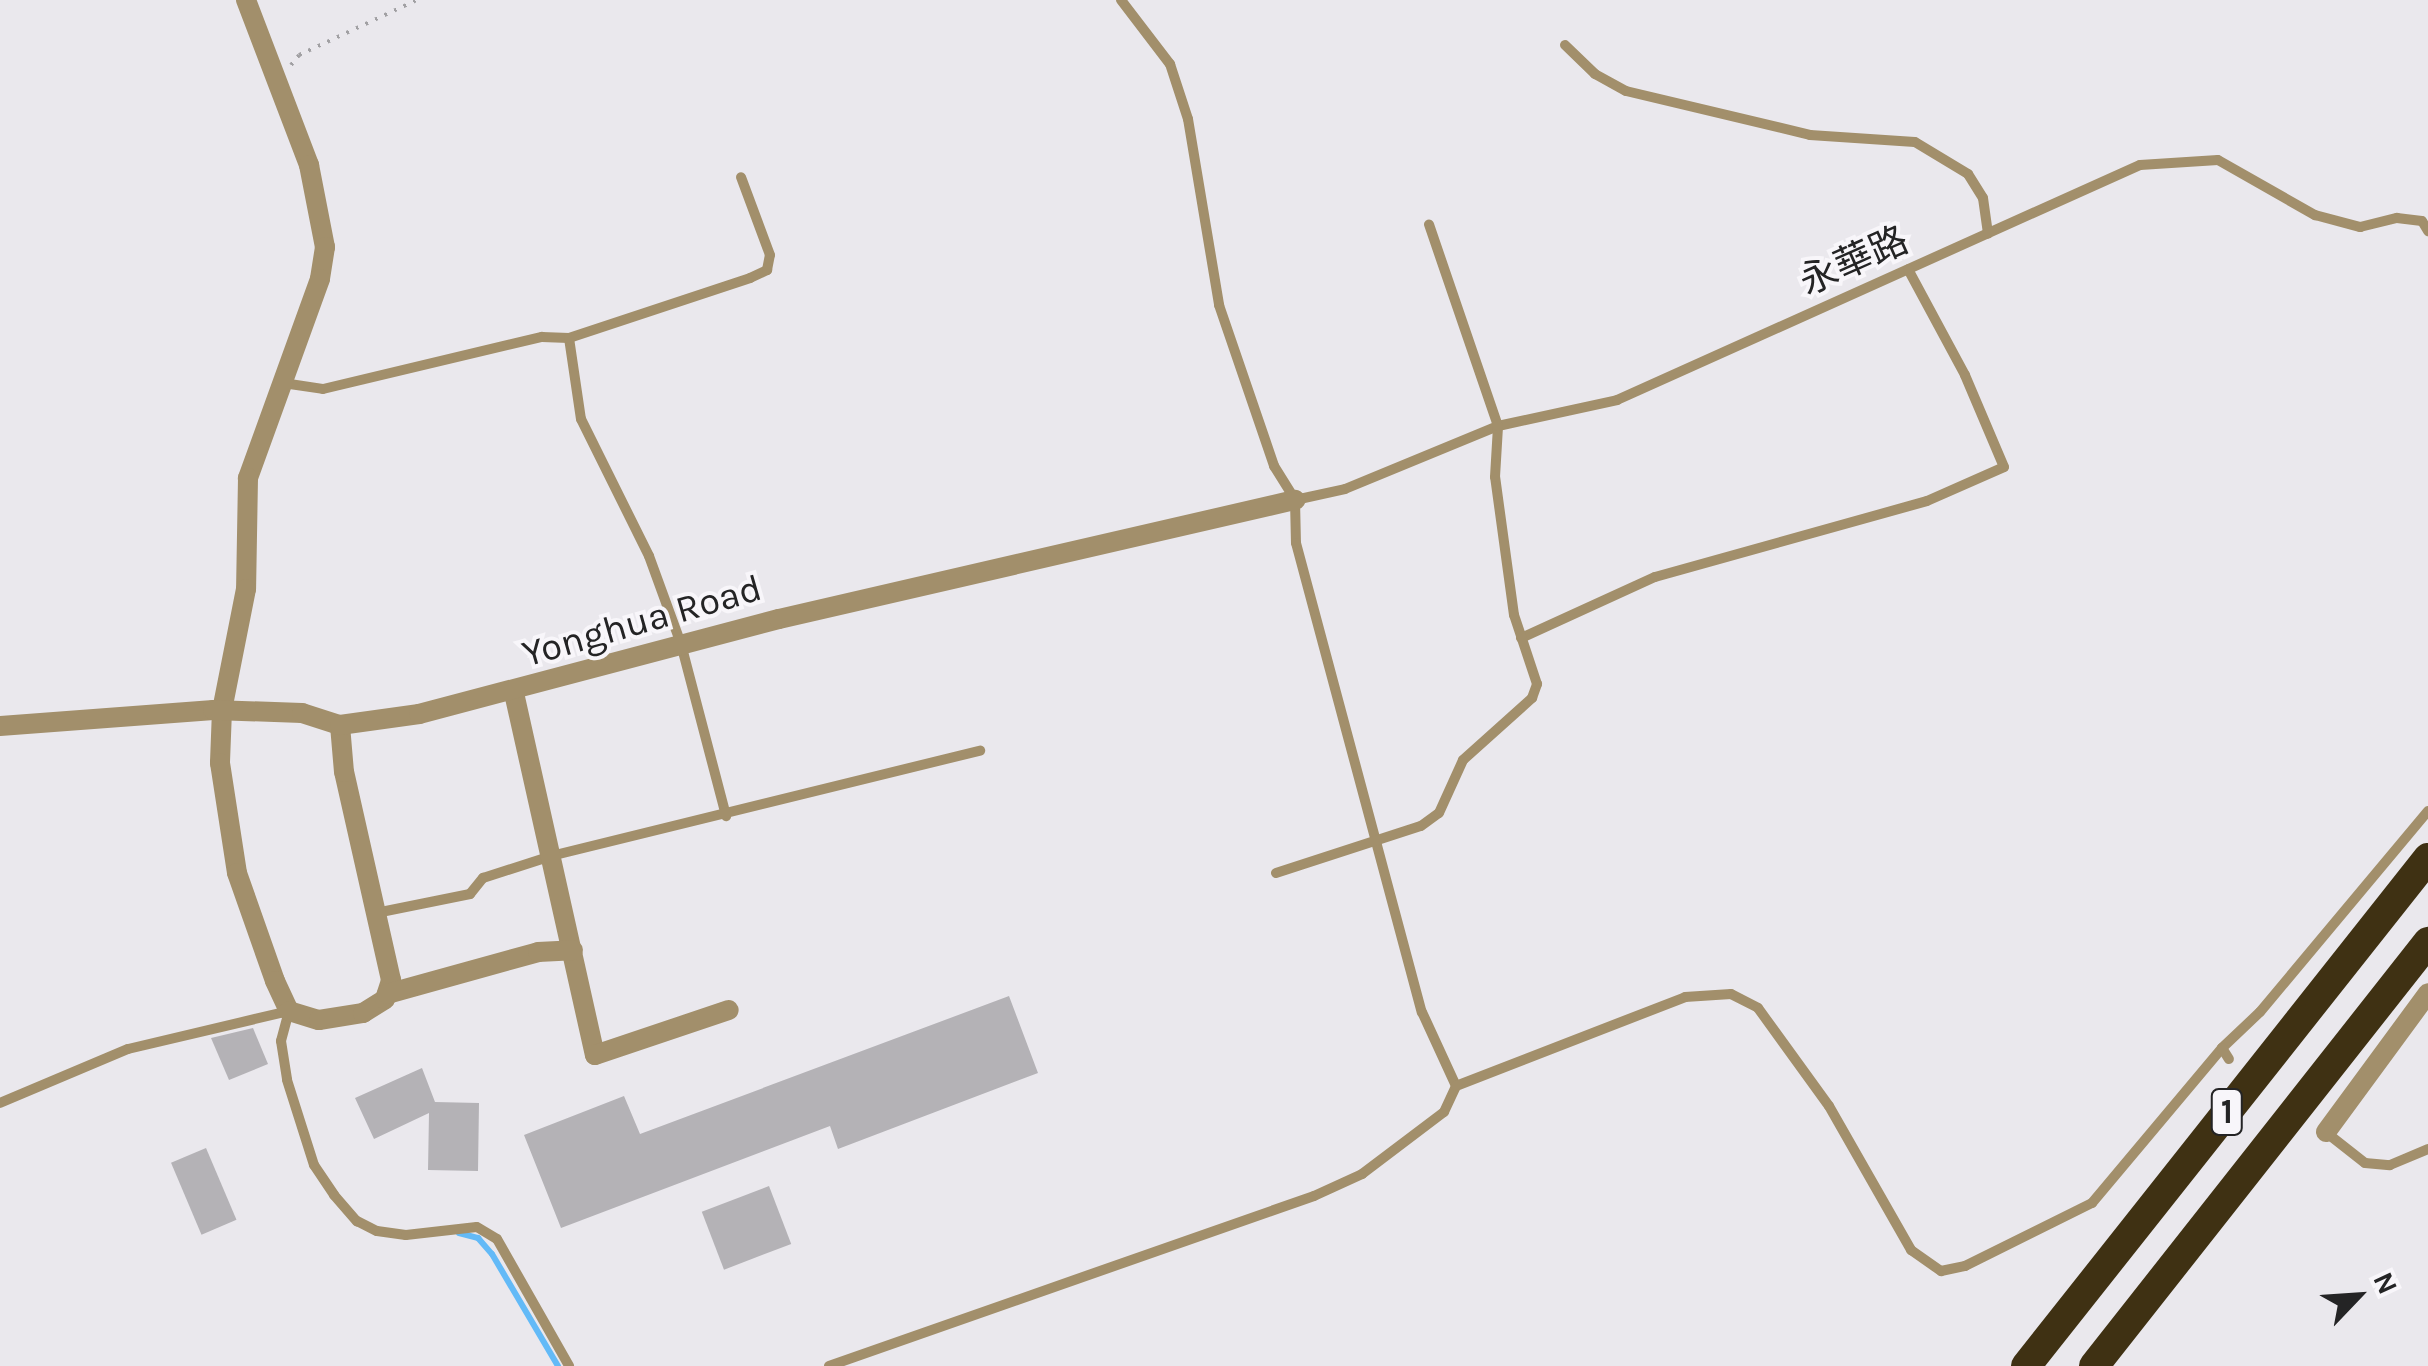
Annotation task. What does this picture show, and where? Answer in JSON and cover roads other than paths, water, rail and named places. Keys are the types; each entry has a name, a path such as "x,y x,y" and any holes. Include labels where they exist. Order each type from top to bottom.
{"highway":[{"name":"1","path":"2026,1366 2428,858"},
{"name":"1","path":"2094,1366 2428,942"}],"street":[{"path":"246,0 279,81 322,209 325,247 248,478 246,589 222,710 224,813 237,873 289,1011 319,1020 348,1016 387,994 538,952 573,950"},
{"name":"Yonghua Road","path":"0,726 222,710 302,713 340,725 514,693 681,644 1295,500"},
{"path":"514,693 595,1055 730,1010"},
{"path":"340,725 374,913 392,980 387,994"},
{"path":"2323,1130 2428,993"}],"lane":[{"path":"1120,0 1170,64 1188,119 1219,305 1274,466 1295,500 1296,542 1422,1012 1456,1086"},
{"path":"1566,45 1595,74 1626,91 1810,136 1915,142 1968,174 1983,198 1988,234"},
{"name":"永華路","path":"1295,500 1346,489 1498,426 1618,400 2140,165 2218,160 2315,214 2360,227 2396,218 2422,221 2428,231"},
{"path":"282,382 323,389 542,337 569,338 767,270 770,255 741,176"},
{"path":"1276,872 1379,841 1440,813 1463,760 1532,698 1536,684 1521,638 1495,477 1498,426 1429,224"},
{"path":"1521,638 1655,576 1928,501 2004,467 1965,374 1908,269"},
{"path":"569,338 570,380 589,442 649,556 681,644 726,816"},
{"path":"374,913 470,894 483,878 551,856 980,751"},
{"path":"829,1366 854,1362 1314,1196 1362,1174 1444,1112 1456,1086 1684,996 1731,994 1774,1026 1875,1182 1911,1250 1940,1271 1965,1266 2092,1203 2222,1048 2260,1012 2428,811"},
{"path":"0,1103 128,1048 289,1011 281,1040 287,1080 314,1165 334,1195 357,1221 377,1231 406,1235 477,1226 496,1239 569,1366"},
{"path":"2222,1048 2229,1059"},
{"path":"2323,1130 2366,1163 2390,1165 2428,1150"}],"waterway":[{"path":"459,1233 478,1238 492,1254 558,1366"}]}
